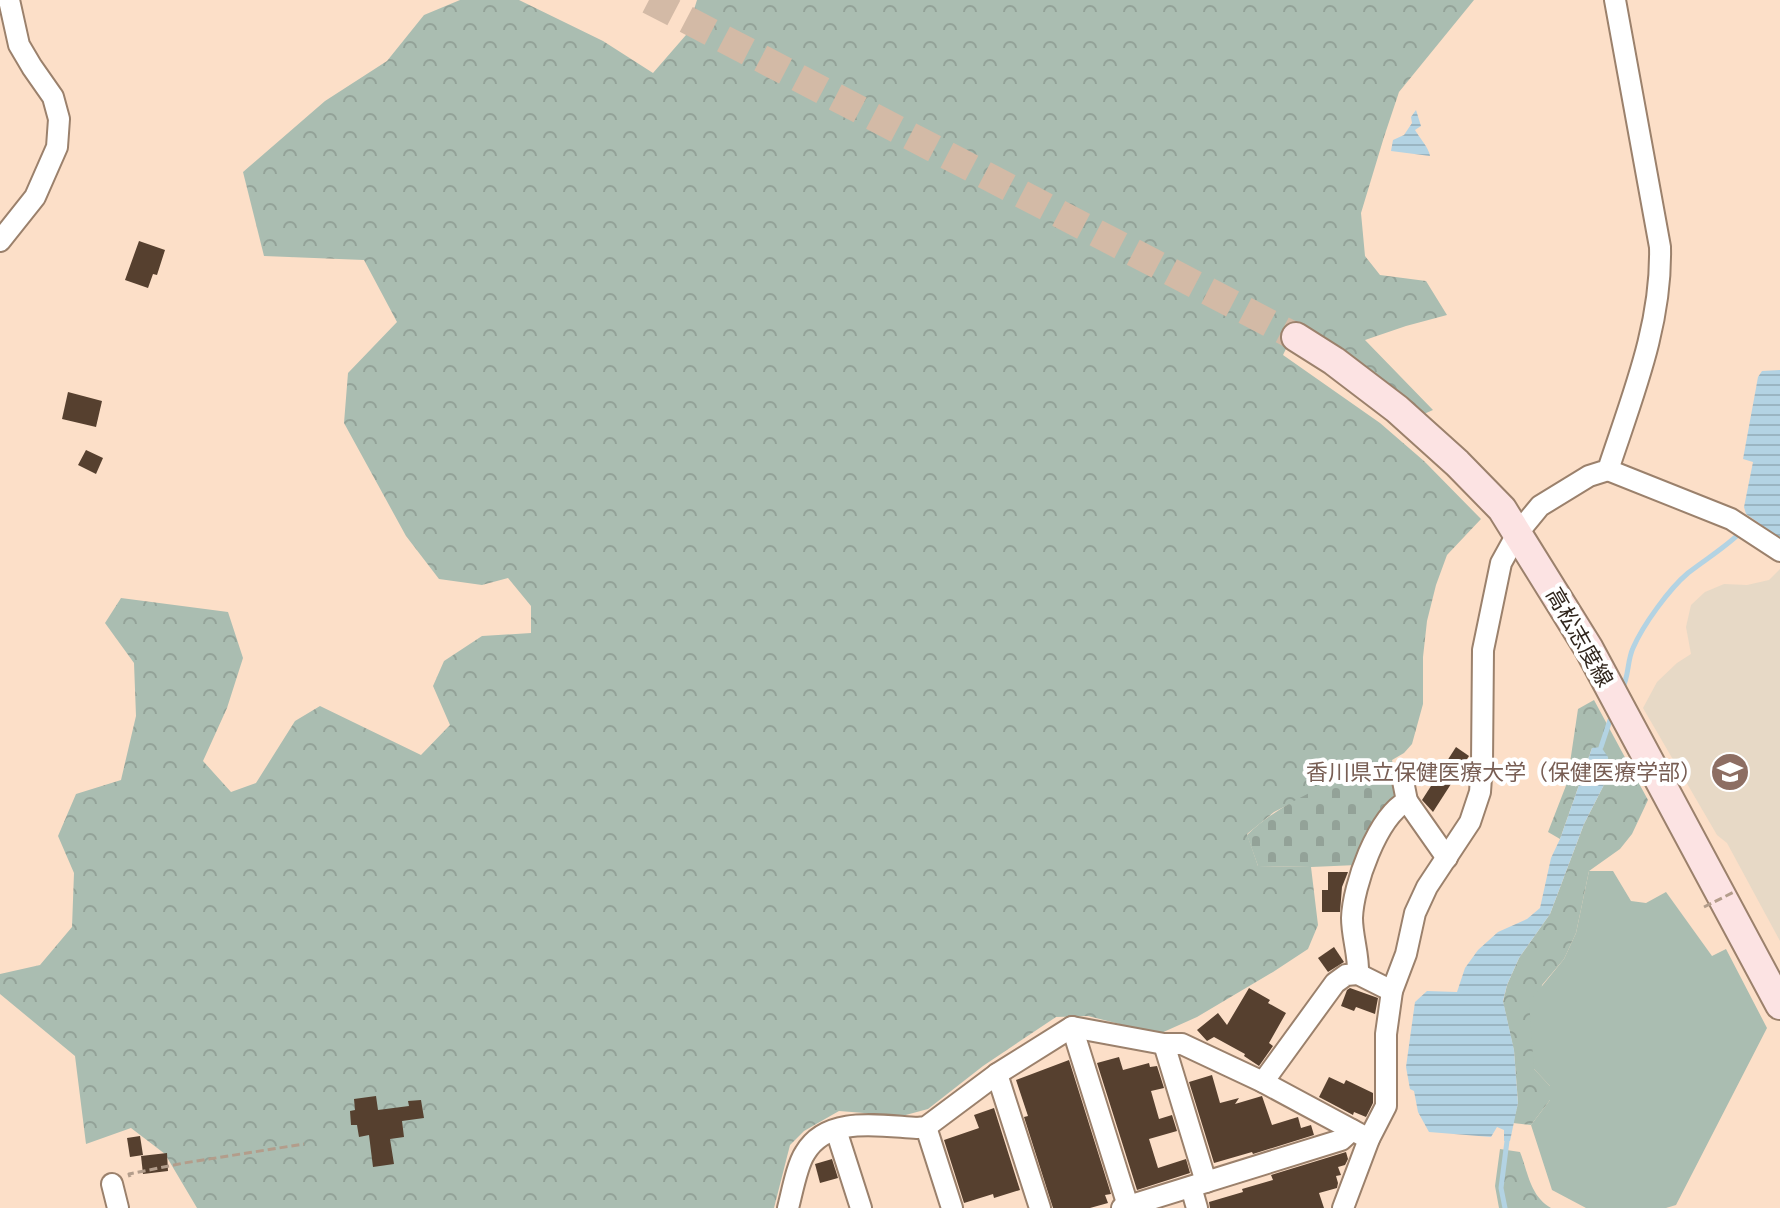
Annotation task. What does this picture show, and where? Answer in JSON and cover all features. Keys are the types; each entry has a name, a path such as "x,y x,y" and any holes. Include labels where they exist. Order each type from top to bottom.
{"main road":[{"name":"高松志度線","path":"1296,337 1334,361 1397,409 1502,509 1589,649 1780,1005"}],"street":[{"path":"0,241 35,197 57,147 59,119 53,97 19,45 9,0"},
{"path":"1608,470 1650,342 1661,270 1660,247 1615,0"},
{"path":"1343,1208 1361,1134 1386,1106 1386,1034 1392,991 1406,954 1415,913 1427,887 1470,822 1480,792 1483,650 1501,563 1517,534 1540,506 1589,476 1608,470 1731,519 1780,551"},
{"path":"1402,776 1407,801 1447,858"},
{"path":"1358,974 1353,904 1379,830 1407,801"},
{"path":"1263,1082 1335,983 1346,975 1358,974 1392,991"},
{"path":"788,1208 804,1154 818,1138 854,1125 926,1127 997,1074 1072,1027 1164,1044 1182,1044 1263,1082 1361,1134"},
{"path":"1072,1027 1125,1207 1361,1134"},
{"path":"1164,1044 1198,1184 1197,1208"},
{"path":"997,1074 1040,1208"},
{"path":"926,1127 952,1208"},
{"path":"836,1130 861,1208"},
{"path":"118,1208 122,1184"}],"path":[{"path":"1704,907 1734,892"},
{"path":"122,1184 129,1174 304,1144"}],"shaded area":[{"name":"香川県立保健医療大学（保健医療学部）","path":"1780,569 1780,941 1727,843 1717,835 1643,708 1657,682 1691,654 1686,627 1691,605 1705,592 1724,584 1747,585 1769,580"}],"green space":[{"path":"460,0 519,0 603,41 653,73 686,35 697,0 1474,0 1399,92 1361,213 1365,256 1380,275 1426,281 1447,315 1365,340 1433,410 1417,417 1295,330 1283,355 1380,423 1424,461 1481,519 1447,555 1436,585 1427,621 1423,657 1423,704 1412,744 1392,760 1341,778 1274,812 1247,834 1258,866 1311,867 1318,925 1308,949 1197,1017 1159,1034 1088,1016 1056,1017 983,1066 928,1109 902,1116 839,1111 804,1131 790,1145 774,1208 197,1208 165,1154 131,1128 86,1144 75,1056 0,994 0,974 40,965 72,927 74,873 58,836 76,794 121,780 136,716 134,663 105,623 121,598 228,612 243,658 227,708 203,761 231,792 256,783 295,721 320,706 421,755 450,725 433,686 444,661 482,636 531,633 531,606 508,578 482,585 439,579 406,536 344,423 348,373 397,322 364,260 264,256 243,172 325,101 387,61 424,15"},
{"path":"1594,700 1648,800 1632,834 1620,849 1589,871 1576,933 1564,959 1542,985 1534,1069 1550,1086 1550,1100 1531,1125 1513,1123 1518,1103 1514,1051 1503,1002 1519,958 1550,914 1584,824 1609,775 1592,748 1560,839 1548,832 1567,783 1578,709"},
{"path":"1392,760 1399,794 1380,813 1357,865 1258,866 1247,835 1262,822 1315,790"},
{"path":"1589,871 1613,871 1631,901 1646,903 1666,892 1712,956 1726,949 1767,1028 1676,1205 1666,1208 1586,1208 1552,1190 1531,1125 1550,1100 1550,1086 1534,1069 1529,1002 1564,959 1576,933"},
{"path":"1500,1149 1520,1152 1534,1190 1551,1208 1499,1208 1495,1186"}],"water":[{"path":"1416,110 1421,126 1415,130 1430,156 1391,151 1393,140 1404,135"},
{"path":"1780,370 1780,538 1746,514 1744,507 1753,462 1743,459 1758,377 1762,371"},
{"path":"1601,747 1608,757 1609,775 1584,824 1550,914 1519,958 1503,1001 1514,1050 1518,1103 1510,1141 1504,1141 1504,1130 1497,1127 1491,1137 1429,1132 1418,1112 1406,1067 1415,1002 1427,991 1457,992 1465,968 1478,950 1498,932 1527,919 1540,908 1551,858 1592,748"}],"building":[{"path":"139,241 165,250 157,275 153,274 148,288 125,280"},
{"path":"68,392 102,401 96,427 62,419"},
{"path":"86,450 103,458 96,474 78,465"},
{"path":"1456,747 1469,756 1433,812 1422,800"},
{"path":"1328,872 1348,872 1342,887 1340,912 1322,912 1322,890 1328,890"},
{"path":"1334,947 1344,962 1328,972 1318,958"},
{"path":"1249,988 1286,1013 1269,1043 1273,1046 1259,1066 1245,1054 1214,1037 1207,1041 1197,1030 1218,1013 1227,1025"},
{"path":"1350,988 1378,998 1375,1014 1356,1007 1354,1011 1341,1006"},
{"path":"1119,1057 1123,1070 1149,1063 1150,1067 1157,1066 1164,1088 1151,1091 1159,1119 1172,1115 1177,1131 1149,1139 1158,1168 1186,1159 1190,1173 1137,1190 1097,1063"},
{"path":"1069,1060 1111,1194 1105,1195 1108,1203 1090,1208 1053,1208 1024,1117 1028,1116 1016,1080"},
{"path":"1212,1075 1220,1103 1239,1098 1235,1104 1262,1096 1272,1125 1298,1117 1301,1128 1311,1125 1314,1135 1214,1163 1189,1082"},
{"path":"1329,1077 1344,1084 1346,1080 1373,1093 1373,1103 1366,1117 1354,1112 1353,1115 1319,1097"},
{"path":"376,1096 378,1110 409,1106 408,1101 421,1100 424,1118 402,1121 404,1137 390,1139 394,1164 373,1167 369,1135 359,1137 357,1125 351,1125 350,1111 355,1110 354,1099"},
{"path":"994,1108 1020,1190 964,1203 944,1140 979,1128 974,1115"},
{"path":"140,1136 143,1155 130,1157 127,1138"},
{"path":"1346,1152 1348,1159 1345,1165 1338,1167 1341,1175 1336,1176 1337,1188 1319,1193 1324,1208 1210,1208 1209,1202 1273,1180 1271,1175"},
{"path":"167,1153 168,1171 143,1174 141,1156"},
{"path":"832,1159 838,1178 820,1183 815,1164"}],"waterway":[{"path":"1622,689 1633,648 1657,608 1688,573 1742,531"},
{"path":"1601,747 1610,720"},
{"path":"1505,1208 1501,1188 1507,1141"}],"tunnel":[{"path":"649,0 1296,337"}],"place":[{"name":"香川県立保健医療大学（保健医療学部）","path":"1730,772"}]}
